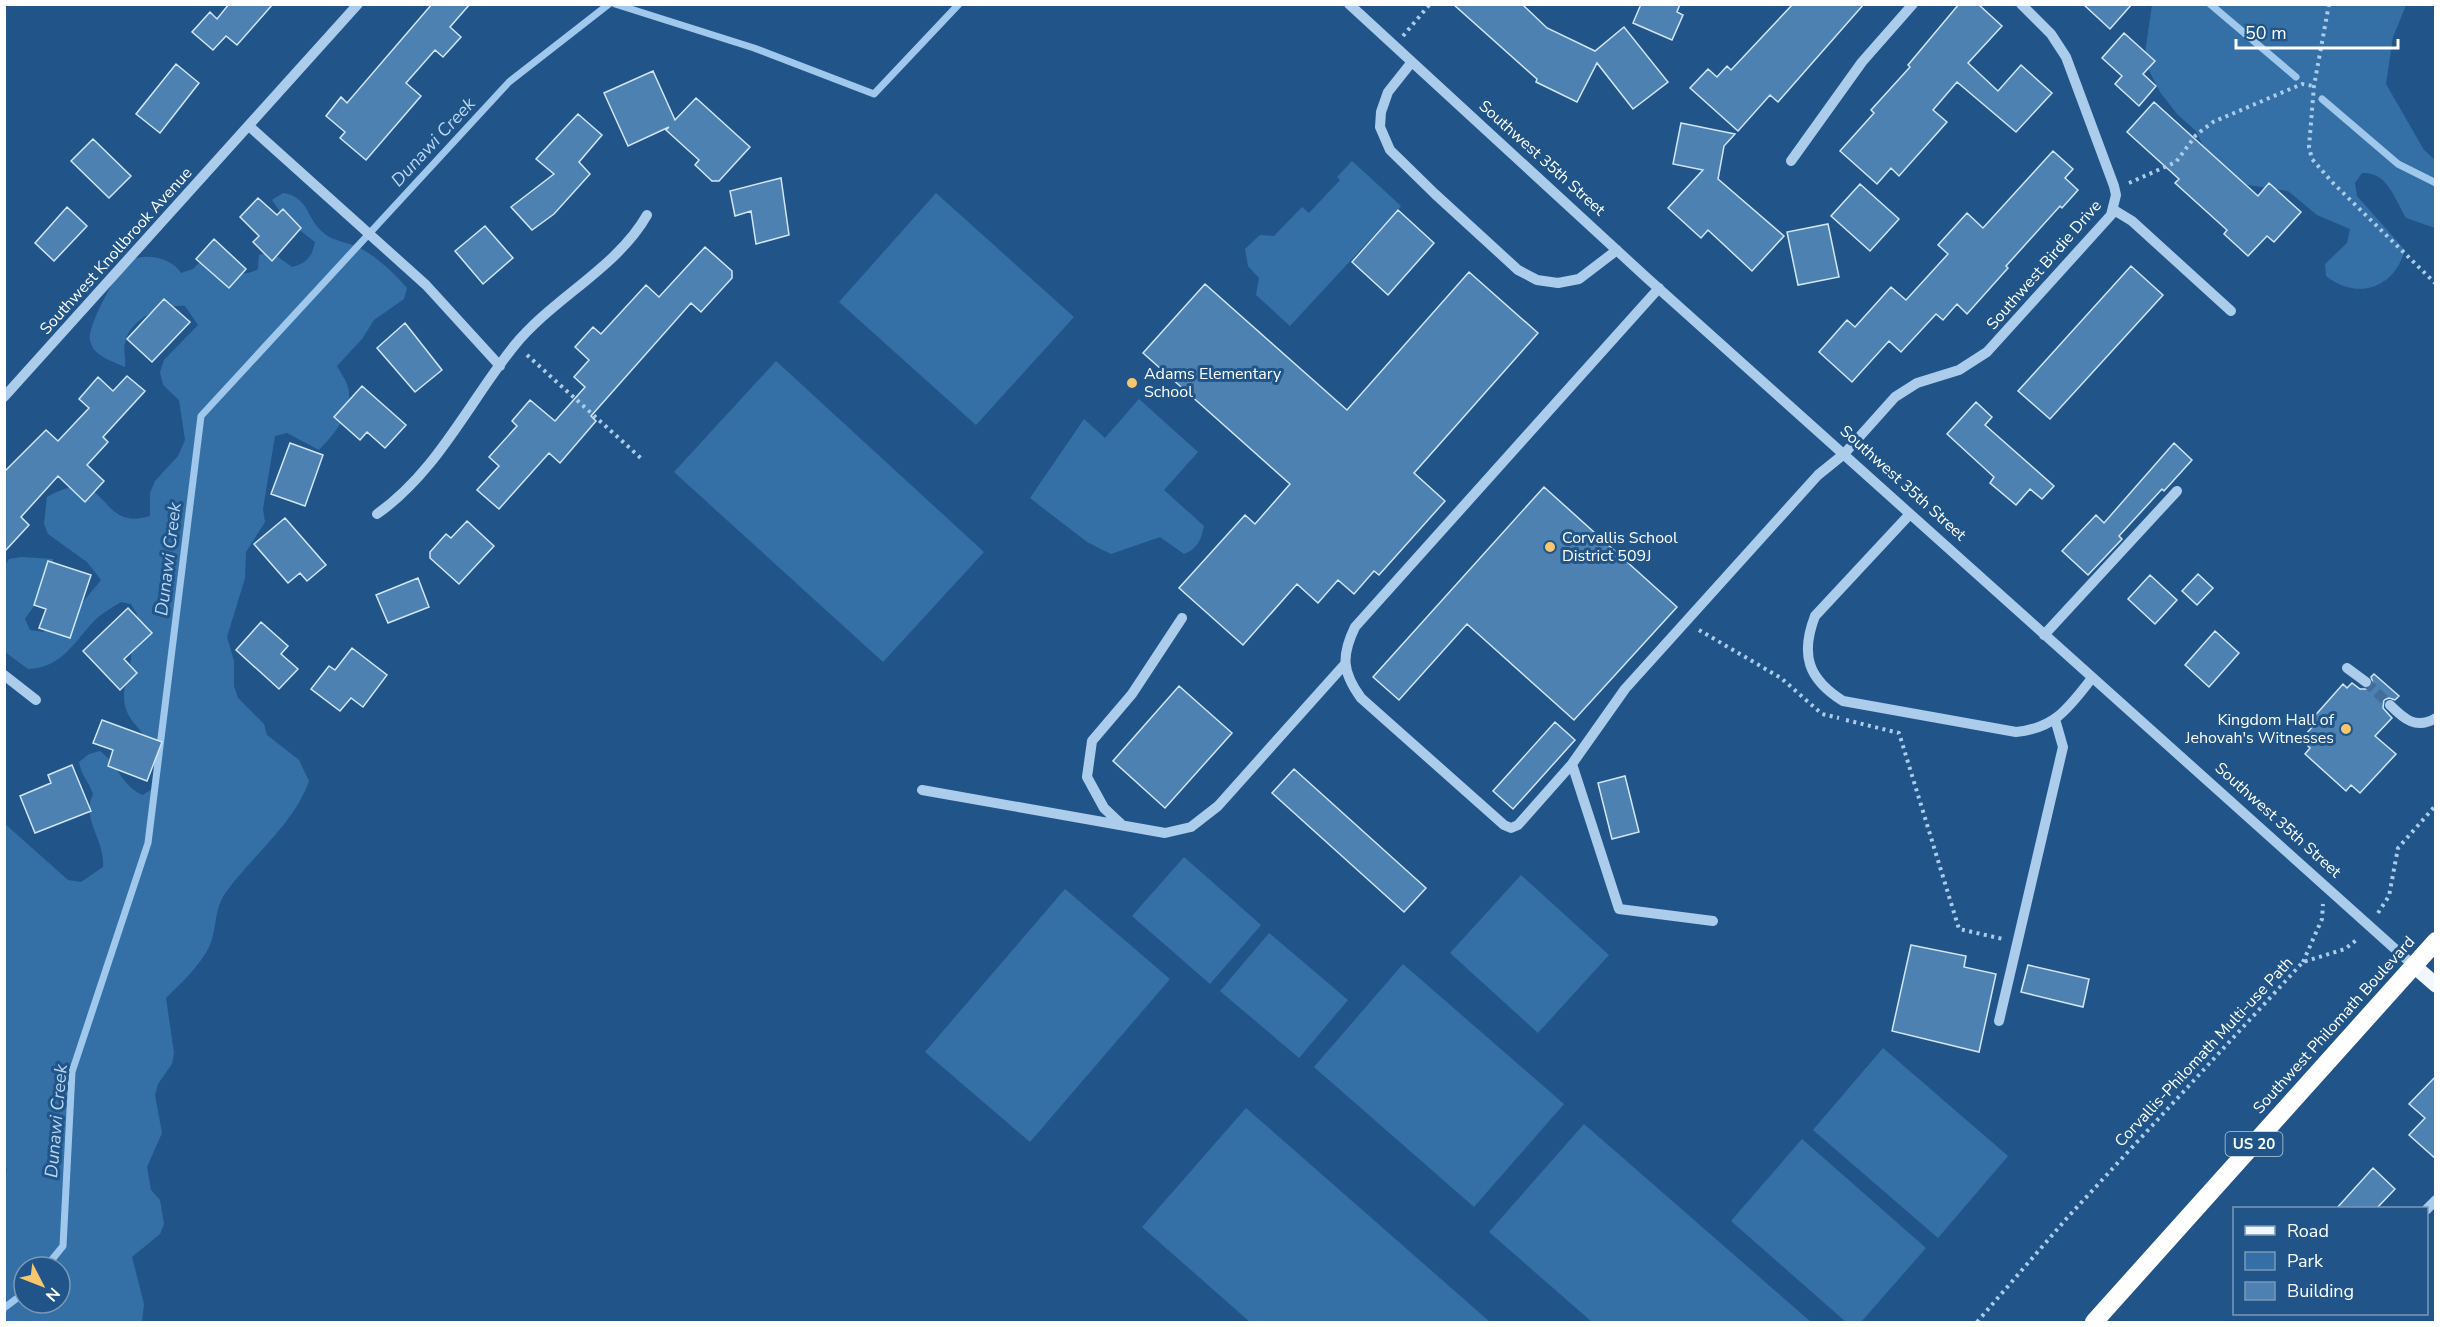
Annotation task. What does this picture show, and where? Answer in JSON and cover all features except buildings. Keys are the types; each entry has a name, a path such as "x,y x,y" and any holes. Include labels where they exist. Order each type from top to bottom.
{"highway":[{"name":"Southwest Philomath Boulevard","path":"2094,1323 2436,941"}],"main road":[{"name":"Southwest 35th Street","path":"2414,965 2436,985"}],"street":[{"name":"Southwest Knollbrook Avenue","path":"4,397 358,4"},
{"name":"Southwest 35th Street","path":"1349,4 1659,288 2414,965"},
{"path":"1791,160 1862,62 1913,4"},
{"name":"Southwest Birdie Drive","path":"1345,664 1350,682 1361,698 1504,825 1511,828 1518,825 1572,764 1625,689 1818,475 1844,454 1895,398 1917,383 1959,370 1987,352 2031,306 2114,210 2116,195 2114,186 2066,57 2051,34 2021,4"},
{"path":"1411,63 1388,92 1381,112 1380,127 1390,150 1518,270 1538,280 1558,284 1579,279 1617,250"},
{"path":"249,126 426,285 500,366"},
{"path":"2114,210 2132,221 2231,311"},
{"path":"377,514 395,501 419,478 515,345 590,274 621,250 647,215"},
{"path":"922,790 1165,833 1191,827 1218,806 1345,664 1347,645 1355,627 1659,288"},
{"path":"2044,635 2177,491"},
{"path":"1910,514 1815,616 1808,635 1807,648 1811,668 1817,680 1826,690 1843,700 2016,732 2044,726 2055,719 2092,678"},
{"path":"1123,825 1104,808 1087,777 1092,741 1132,694 1182,618"},
{"path":"2347,668 2366,682"},
{"path":"4,675 36,700"},
{"path":"2390,705 2407,721 2423,723 2436,718"},
{"path":"2000,1021 2063,747 2055,719"},
{"path":"1572,764 1619,909 1713,921"}],"path":[{"path":"1395,47 1430,4"},
{"path":"2329,4 2314,86 2309,147 2312,159 2332,182 2436,284"},
{"path":"2114,186 2133,183 2176,162 2196,135 2213,122 2279,92 2302,84 2314,86"},
{"path":"515,345 644,460"},
{"path":"1687,620 1701,632 1781,678 1822,714 1899,734 1959,929 2018,942"},
{"name":"Corvallis-Philomath Multi-use Path","path":"1977,1323 2083,1201 2303,962 2345,949 2356,942 2389,896 2398,848 2436,805"},
{"path":"2303,962 2322,919 2323,903 2317,880"}],"green space":[{"path":"2152,5 2406,5 2393,37 2386,84 2424,150 2435,160 2435,228 2406,218 2384,181 2371,174 2362,173 2355,183 2357,196 2405,250 2393,274 2384,282 2362,289 2338,284 2326,276 2325,264 2347,243 2350,229 2317,215 2288,191 2235,183 2214,170 2196,131 2177,114 2160,92 2144,60"},
{"path":"1352,161 1401,206 1290,326 1256,295 1259,278 1248,266 1245,249 1260,235 1274,236 1302,207 1309,213 1340,180 1337,177"},
{"path":"283,193 299,199 325,234 367,252 407,288 404,299 374,320 362,339 337,366 348,387 348,405 341,422 325,444 319,450 287,433 275,436 263,509 265,522 246,552 245,578 227,637 234,661 234,686 238,698 264,724 267,735 299,760 309,781 302,797 283,826 222,898 210,945 201,960 166,998 174,1053 172,1064 158,1084 155,1095 162,1133 147,1167 151,1190 160,1200 164,1224 160,1234 132,1257 144,1304 142,1322 5,1322 4,1174 7,1170 4,1162 4,823 68,880 81,882 103,867 103,857 91,821 90,804 93,794 79,762 89,754 100,751 124,781 143,795 153,788 155,763 145,737 128,714 124,702 137,614 131,604 121,602 100,616 67,651 50,664 28,669 5,652 4,567 9,559 21,557 53,559 48,584 25,619 30,630 43,632 78,608 101,580 87,562 48,534 44,524 47,497 68,488 83,487 94,492 120,515 132,519 150,516 150,493 155,481 178,456 185,440 179,400 163,385 160,372 164,360 198,325 185,306 158,310 133,326 124,346 125,367 99,354 92,346 90,333 93,324 109,290 125,265 138,258 155,257 177,267 181,273 193,269 202,260 223,270 243,274 258,269 259,255 271,252 292,267 302,264 312,252 315,242 285,219 272,200"},
{"path":"936,193 1074,317 976,425 839,302"},
{"path":"776,361 984,552 883,662 674,472"},
{"path":"1139,399 1198,452 1164,490 1204,526 1198,543 1184,554 1160,537 1111,554 1087,542 1030,498 1084,419 1105,438"},
{"path":"1184,857 1261,925 1210,984 1132,916"},
{"path":"1521,875 1609,955 1538,1033 1450,953"},
{"path":"1065,889 1170,979 1030,1142 925,1052"},
{"path":"1269,933 1348,1000 1299,1058 1220,991"},
{"path":"1403,964 1564,1104 1474,1207 1314,1067"},
{"path":"1883,1048 2008,1156 1938,1238 1813,1130"},
{"path":"1246,1108 1490,1322 1250,1322 1142,1227"},
{"path":"1584,1124 1811,1322 1592,1322 1489,1232"},
{"path":"1802,1139 1926,1248 1861,1322 1846,1322 1731,1221"}],"waterway":[{"name":"Dunawi Creek","path":"56,1255 63,1246 72,1072 148,843 201,416 509,82 609,4"},
{"name":"Dunawi Creek","path":"615,4 754,48 874,94 959,4"},
{"name":"Dunawi Creek","path":"2210,4 2296,77"},
{"name":"Dunawi Creek","path":"2322,99 2398,164 2436,183"},
{"name":"Dunawi Creek","path":"4,1308 12,1302"}],"tunnel":[{"path":"2366,682 2390,705"}],"place":[{"name":"Adams Elementary School","path":"1132,383"},
{"name":"Corvallis School District 509J","path":"1550,547"},
{"name":"Kingdom Hall of Jehovah's Witnesses","path":"2346,729"}]}
